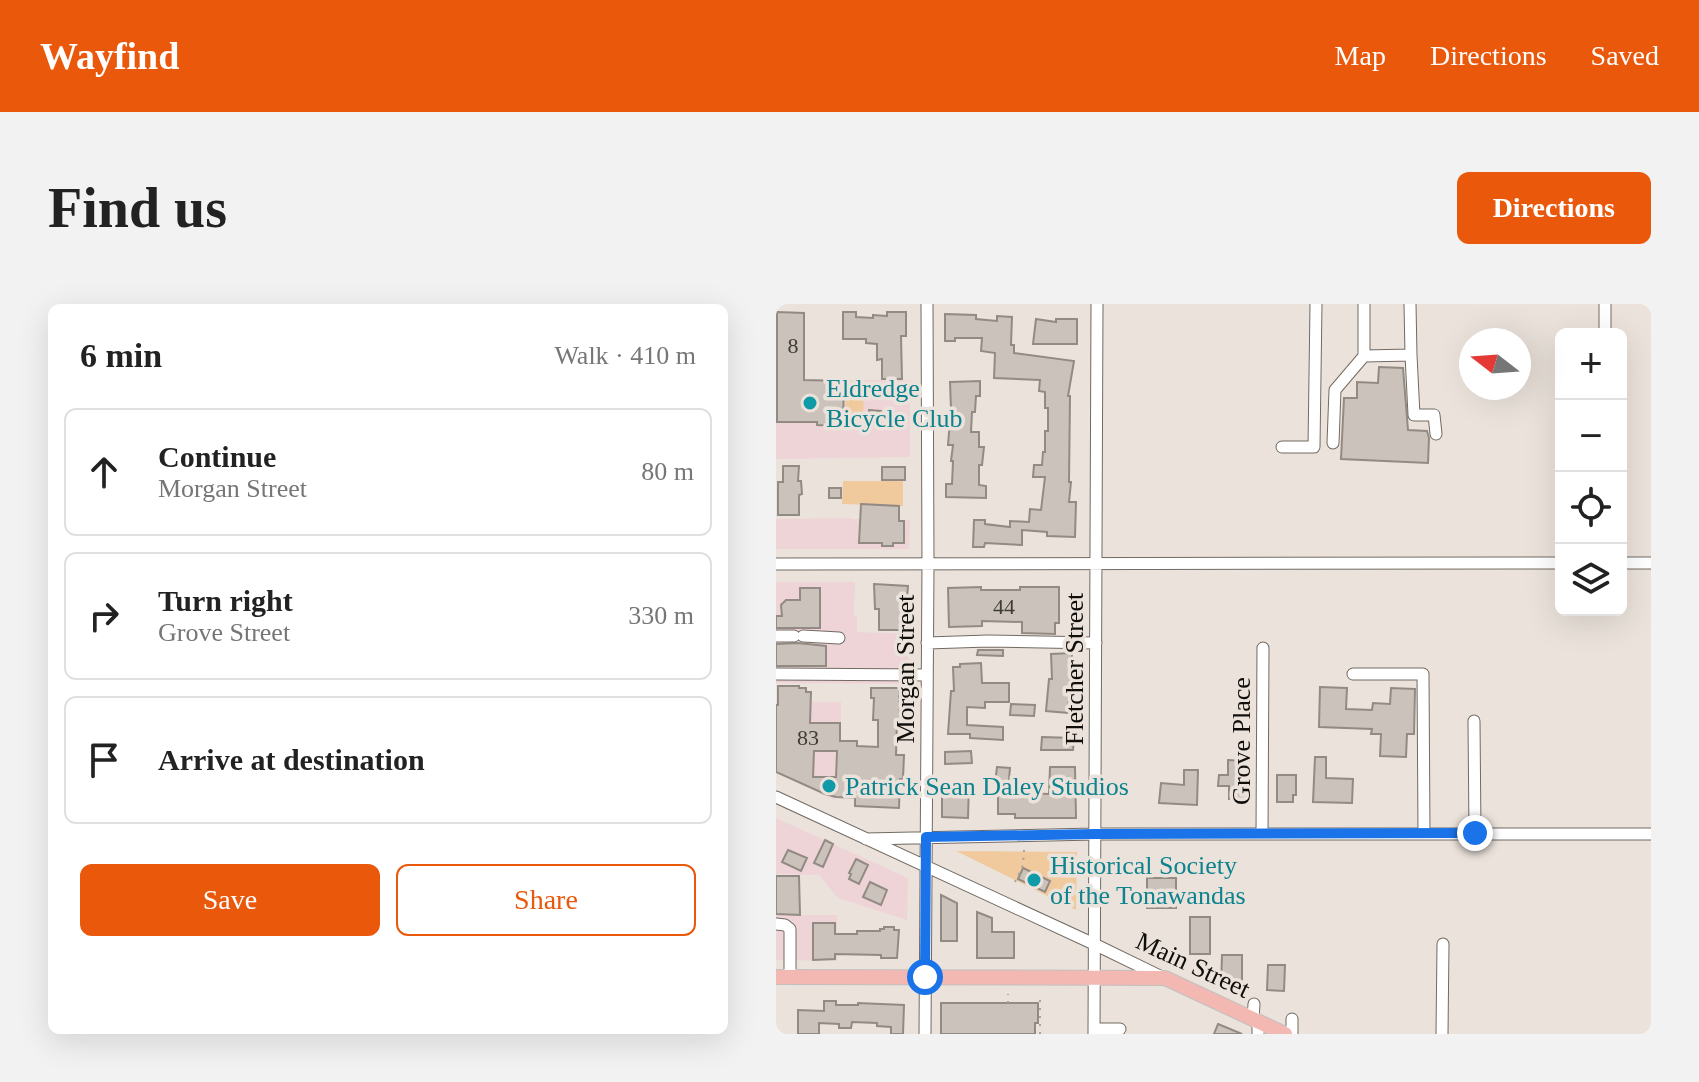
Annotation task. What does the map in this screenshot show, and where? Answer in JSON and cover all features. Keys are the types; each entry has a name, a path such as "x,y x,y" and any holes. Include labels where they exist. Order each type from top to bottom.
{"main road":[{"path":"783,977 1165,978"},
{"name":"Main Street","path":"1165,978 1256,1025 1285,1034"}],"street":[{"name":"Morgan Street","path":"925,1034 927,304"},
{"name":"Fletcher Street","path":"1094,1032 1097,304"},
{"path":"1282,447 1314,447 1316,304"},
{"path":"1333,443 1335,390 1364,356 1364,304"},
{"path":"1410,304 1414,415 1434,415 1436,434"},
{"path":"1605,304 1605,328"},
{"path":"1364,356 1411,355"},
{"path":"776,564 1555,563"},
{"path":"1627,563 1651,563"},
{"path":"776,636 839,638"},
{"path":"927,643 1096,643"},
{"name":"Grove Place","path":"1262,834 1263,648"},
{"path":"776,674 927,675"},
{"path":"1353,674 1423,674 1424,833"},
{"path":"1474,721 1475,833"},
{"name":"Main Street","path":"776,797 1165,978"},
{"path":"866,839 1095,834 1651,834"},
{"path":"776,924 790,929 783,977"},
{"path":"1442,1034 1443,944"},
{"path":"1254,1004 1256,1025"},
{"path":"1292,1019 1292,1034"},
{"path":"1094,1032 1120,1029"}],"path":[{"path":"1015,882 1023,865 1024,850"},
{"path":"1008,994 1008,1003"},
{"path":"1040,994 1040,1034"}],"shaded area":[{"path":"776,380 910,380 910,457 776,459"},
{"path":"846,389 864,389 863,420 845,420"},
{"path":"843,481 903,481 903,506 842,504"},
{"path":"776,519 910,520 909,549 776,549"},
{"path":"776,582 855,582 857,632 909,634 908,684 776,683"},
{"path":"776,702 841,702 841,752 835,752 835,800 776,772"},
{"path":"776,818 908,878 907,920 838,898 819,875 776,874"},
{"path":"956,851 1077,852 1076,910"},
{"path":"776,915 837,915 837,961 776,960"}],"building":[{"path":"777,312 804,313 804,380 844,381 843,426 817,425 817,422 777,422"},
{"path":"843,312 856,312 856,317 873,318 873,315 887,316 887,312 906,312 906,336 901,336 902,379 882,379 882,359 877,360 877,344 866,343 866,339 843,339"},
{"path":"945,314 976,315 976,319 997,321 997,316 1012,317 1011,345 1014,345 1014,353 1074,361 1068,396 1069,502 1076,502 1075,537 1047,536 1047,532 1022,530 1022,545 985,543 984,547 973,547 974,520 1010,527 1010,521 1029,522 1030,509 1041,510 1045,477 1033,477 1034,465 1042,465 1045,452 1048,408 1045,408 1045,392 1039,391 1040,380 994,378 995,353 981,351 982,338 945,341"},
{"path":"1036,319 1056,322 1056,319 1077,319 1077,344 1033,344"},
{"path":"1379,367 1403,368 1408,430 1427,431 1428,463 1341,459 1344,398 1357,398 1357,382 1378,383"},
{"path":"980,381 980,396 976,396 975,412 972,412 971,432 979,432 979,447 984,447 982,465 979,465 979,485 986,486 986,498 946,497 946,484 952,484 953,461 953,445 948,445 950,382"},
{"path":"869,410 881,411 881,425 869,425"},
{"path":"783,466 799,466 798,481 801,481 802,494 799,495 799,515 778,515 778,482 783,482"},
{"path":"882,467 905,467 905,480 882,480"},
{"path":"829,488 841,488 841,498 829,498"},
{"path":"861,504 899,506 899,521 904,521 904,543 882,546 882,543 859,543"},
{"path":"874,584 908,586 904,616 900,616 900,630 879,630"},
{"path":"981,587 981,590 1020,590 1020,587 1059,587 1059,623 1055,623 1055,634 1022,633 1022,622 982,621 982,626 949,627 948,588"},
{"path":"800,588 820,588 820,628 776,628 776,616 782,616 781,605 786,600 800,600"},
{"path":"776,644 826,646 826,666 776,666"},
{"path":"978,650 1003,650 1003,656 977,655"},
{"path":"1072,653 1068,713 1046,711 1049,679 1052,679 1051,654"},
{"path":"981,663 982,683 1009,683 1009,702 985,702 985,708 967,707 967,725 1003,727 1003,740 948,734 951,691 954,691 953,667"},
{"path":"778,686 806,688 806,692 811,692 810,723 840,723 840,741 857,741 857,746 878,747 878,720 873,720 871,688 899,688 900,721 897,721 896,755 904,755 899,808 855,806 855,798 825,794 776,772","holes":["814,751 837,751 836,777 813,777"]},
{"path":"1320,687 1347,688 1346,709 1372,710 1373,703 1390,704 1391,688 1415,689 1414,734 1407,734 1406,757 1380,756 1381,734 1371,734 1372,729 1319,727"},
{"path":"1011,704 1035,705 1034,716 1010,715"},
{"path":"1042,737 1074,738 1073,750 1041,750"},
{"path":"971,751 972,763 945,764 945,752"},
{"path":"1315,757 1326,757 1326,778 1353,779 1352,803 1313,802"},
{"path":"1228,760 1244,761 1244,768 1247,768 1246,785 1250,785 1249,800 1229,799 1229,786 1218,786 1219,775 1228,775"},
{"path":"997,767 1010,768 1008,790 1049,794 1050,767 1075,767 1076,818 1015,818 1015,814 998,814"},
{"path":"1184,770 1198,770 1197,805 1159,803 1161,783 1184,785"},
{"path":"1277,775 1296,775 1293,802 1277,802"},
{"path":"942,784 969,784 968,818 942,817"},
{"path":"825,840 833,844 823,867 814,863"},
{"path":"788,850 807,858 801,871 782,862"},
{"path":"856,859 868,865 859,884 849,879"},
{"name":"Historical Society of the Tonawandas","path":"1023,868 1050,881 1045,892 1018,879"},
{"path":"776,876 799,876 800,915 776,914"},
{"path":"1147,878 1176,878 1176,908 1147,908"},
{"path":"870,882 887,890 881,905 863,897"},
{"path":"941,895 957,903 957,941 941,941"},
{"path":"977,912 992,918 992,932 1014,932 1014,958 977,958"},
{"path":"1190,917 1210,917 1210,954 1190,954"},
{"path":"813,923 835,923 835,934 857,934 857,931 880,931 884,927 894,927 894,930 899,930 897,958 835,954 835,959 813,960"},
{"path":"1222,955 1242,955 1242,993 1221,986"},
{"path":"1268,965 1285,965 1284,991 1267,990"},
{"path":"824,1001 836,1001 836,1005 904,1005 903,1034 891,1034 891,1027 877,1026 877,1023 852,1022 851,1028 819,1023 819,1034 798,1034 798,1010 824,1011"},
{"path":"941,1003 1038,1003 1038,1023 1035,1023 1035,1034 941,1034"},
{"path":"1218,1024 1242,1034 1214,1034"}],"place":[{"name":"Eldredge Bicycle Club","path":"810,403"},
{"name":"Patrick Sean Daley Studios","path":"829,786"},
{"name":"Historical Society of the Tonawandas","path":"1034,880"}],"route":[{"path":"925,977 926,837 1475,833"}]}
